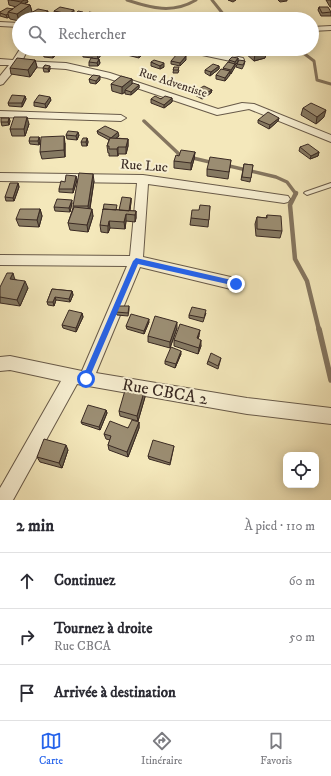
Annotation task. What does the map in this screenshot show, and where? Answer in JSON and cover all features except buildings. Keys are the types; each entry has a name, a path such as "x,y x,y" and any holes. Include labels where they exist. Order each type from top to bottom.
{"street":[{"path":"0,24 12,25"},
{"path":"319,29 331,28"},
{"path":"0,82 20,56"},
{"path":"221,56 240,60"},
{"name":"Rue Adventiste","path":"0,62 66,66 110,76 217,112 229,111 238,106 251,106 331,139"},
{"path":"0,114 121,118"},
{"name":"Rue Luc","path":"0,177 143,179 284,199"},
{"path":"4,500 8,489 79,378 136,261 143,179"},
{"path":"0,260 136,261 236,284"},
{"name":"Rue CBCA 2","path":"0,364 10,363 79,378 247,406 331,416"}],"lane":[{"path":"307,193 331,185"}],"waterway":[{"path":"127,0 162,8 179,7 196,0"},
{"path":"212,0 222,12"},
{"path":"307,56 314,61 317,80 331,84"},
{"path":"144,121 180,155 214,163"},
{"path":"225,165 276,177 287,182 296,194"},
{"path":"296,194 290,205 295,259 307,281 319,330"},
{"path":"319,329 331,380"}],"route":[{"path":"86,379 136,261 236,284"}]}
